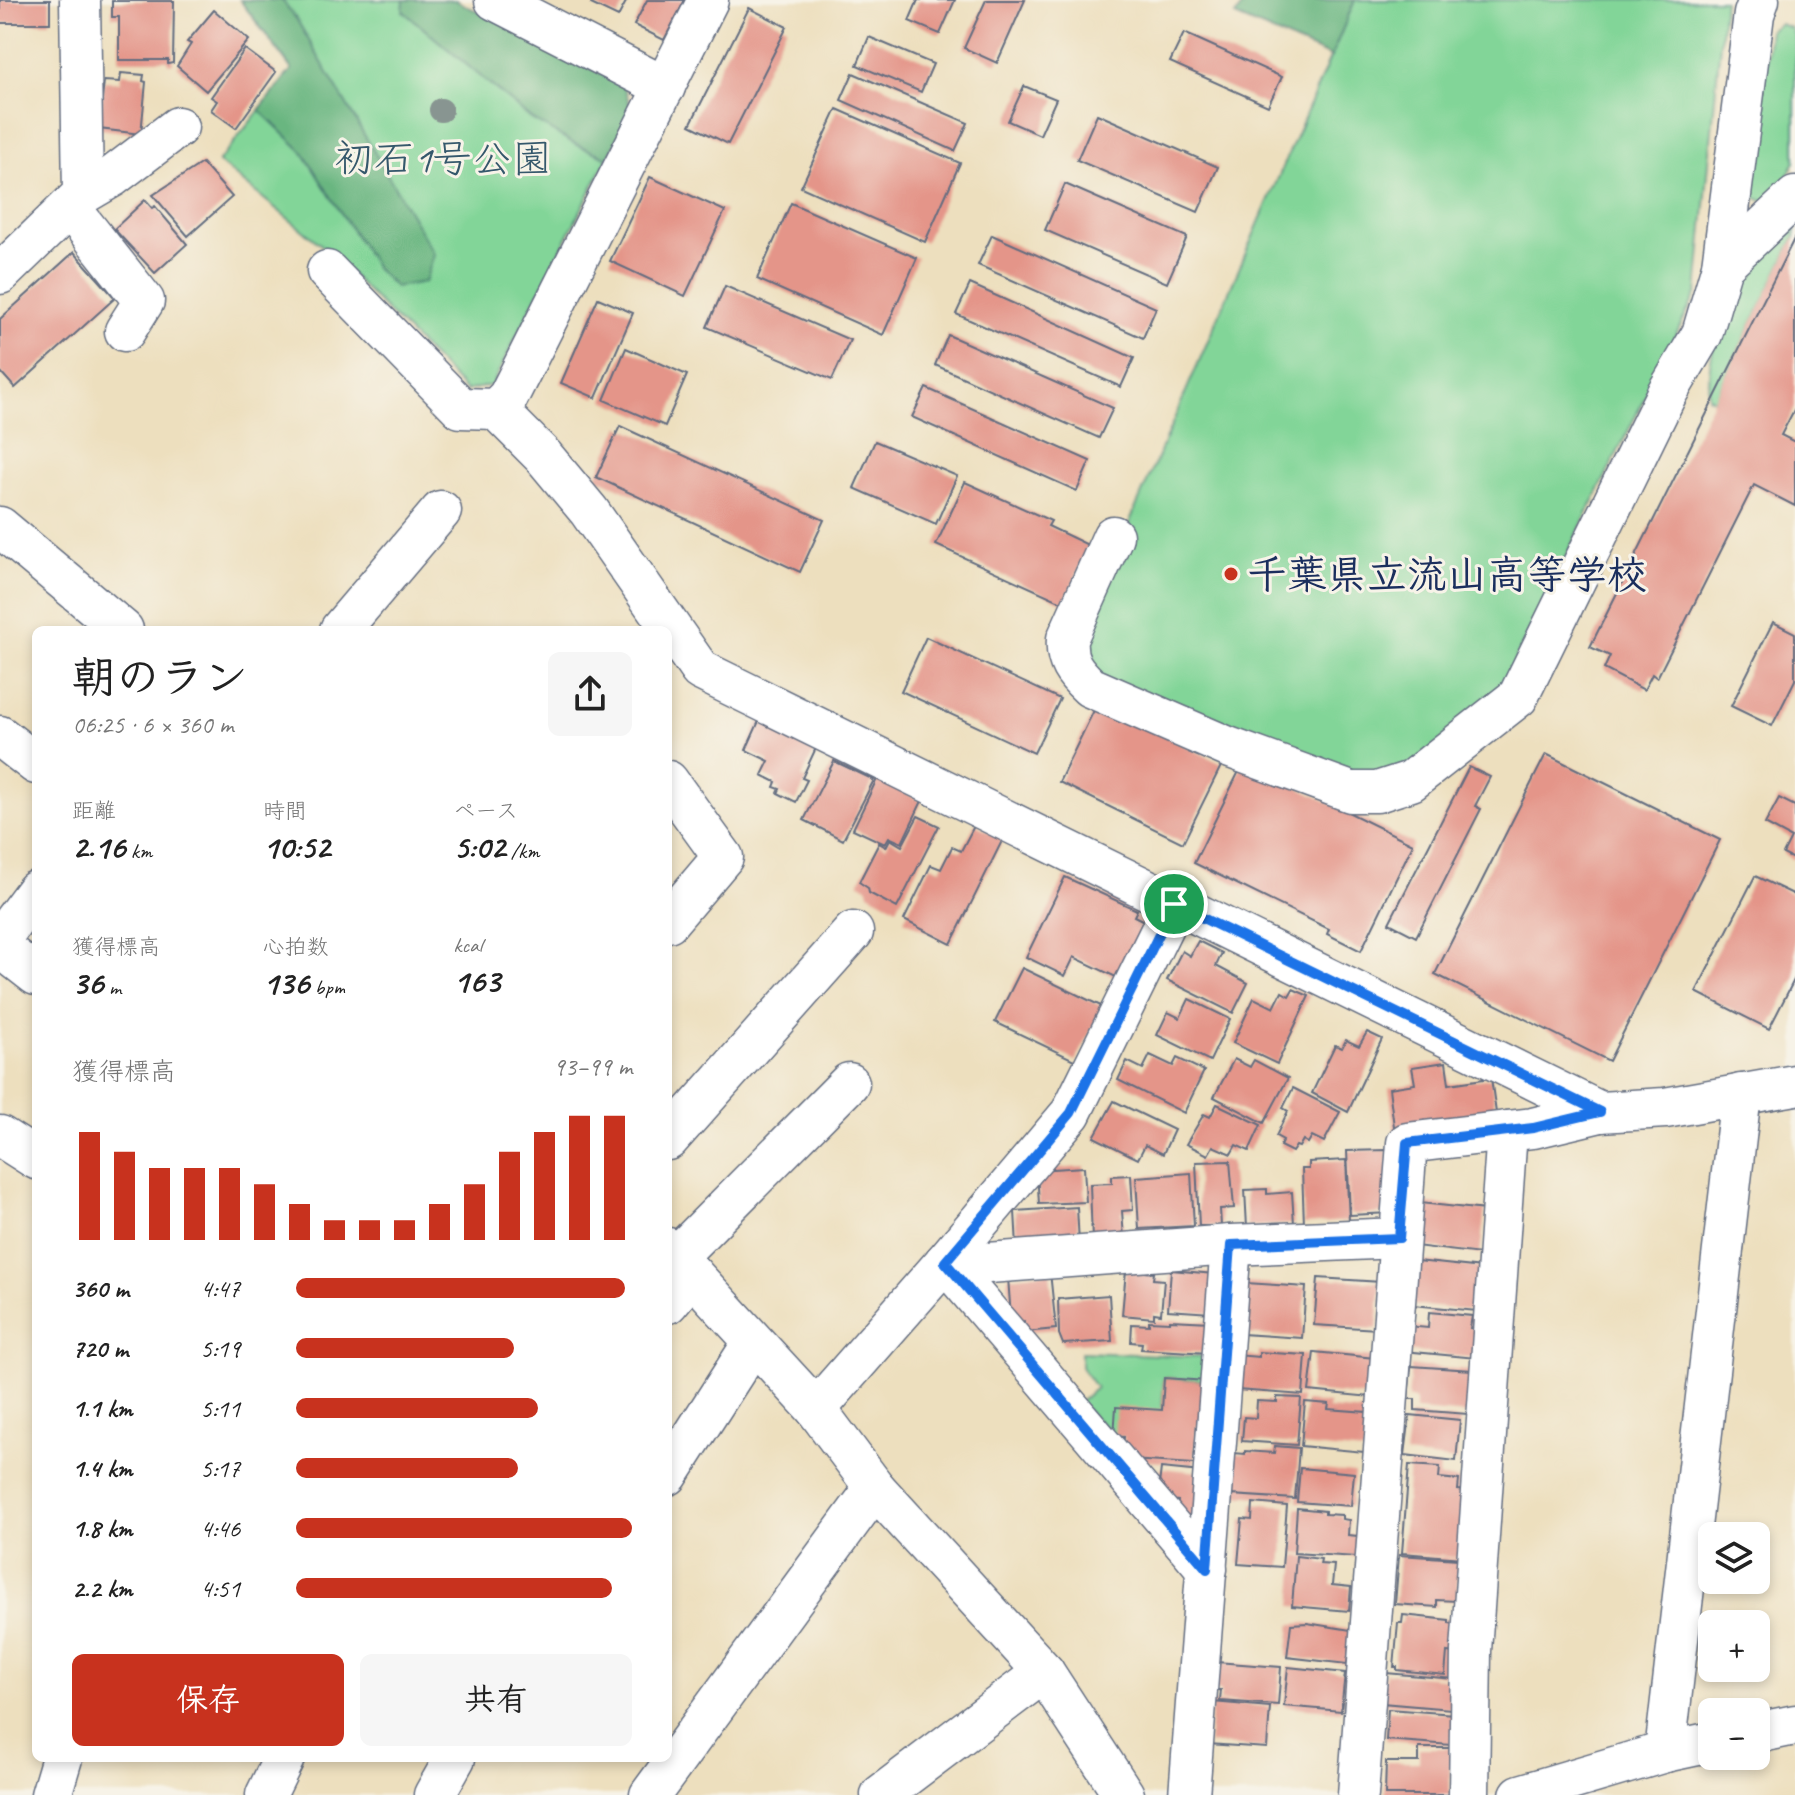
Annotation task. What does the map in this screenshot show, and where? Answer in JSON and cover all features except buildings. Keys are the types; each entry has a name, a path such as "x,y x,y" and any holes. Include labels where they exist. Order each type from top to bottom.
{"street":[{"path":"80,0 77,201 144,301 125,331"},
{"path":"495,0 665,87"},
{"path":"496,409 508,397 708,0"},
{"path":"1113,536 1067,639 1066,655 1079,677 1090,687 1228,747 1351,792 1377,792 1411,781 1518,697 1667,393 1702,334 1722,266 1754,14 1759,0"},
{"path":"0,274 77,201 178,127"},
{"path":"1722,266 1795,197"},
{"path":"327,271 461,408 496,409 544,457 589,511 669,626"},
{"path":"343,626 441,511"},
{"path":"0,527 118,626"},
{"path":"672,630 700,670 1600,1112"},
{"path":"0,736 32,761"},
{"path":"672,787 723,857 672,917"},
{"path":"0,939 32,896"},
{"path":"816,1409 1071,1113 1174,904"},
{"path":"672,1136 853,932"},
{"path":"0,947 32,972"},
{"path":"849,1083 676,1270 753,1343 816,1409 875,1488 1044,1672 1124,1795"},
{"path":"1358,1795 1407,1143 1507,1131 1600,1112 1665,1108 1795,1085"},
{"path":"1665,1752 1741,1094"},
{"path":"1469,1795 1471,1651 1507,1131"},
{"path":"0,1136 32,1156"},
{"path":"945,1262 988,1263 1231,1245 1399,1238"},
{"path":"1189,1795 1231,1245"},
{"path":"945,1262 1207,1569"},
{"path":"672,1469 753,1343"},
{"path":"650,1795 875,1488"},
{"path":"881,1795 1044,1672"},
{"path":"1770,1730 1795,1725"},
{"path":"1520,1795 1698,1745"},
{"path":"51,1795 61,1762"},
{"path":"266,1795 282,1762"},
{"path":"434,1795 453,1762"}],"green space":[{"name":"初石1号公園","path":"240,0 455,0 632,110 492,385 466,391 325,248 218,162 292,70"},
{"path":"240,0 282,0 297,20 434,254 425,282 395,287 377,270 302,151 259,110 292,69"},
{"path":"404,0 455,0 623,84 632,110 608,158 575,144 531,119 403,11"},
{"path":"1247,0 1355,0 1331,57 1235,16"},
{"path":"1355,0 1724,0 1697,292 1493,704 1401,781 1356,783 1101,680 1077,644"},
{"path":"1780,24 1791,28 1795,38 1795,161 1782,187 1762,201 1750,195 1770,30"},
{"path":"1795,223 1795,237 1714,400 1708,397 1710,364 1718,328 1731,294 1749,266"},
{"path":"1081,1352 1211,1357 1209,1381 1164,1378 1162,1410 1114,1436 1078,1402 1096,1388 1081,1367"}],"place":[{"name":"千葉県立流山高等学校","path":"1231,574"}],"route":[{"path":"1174,904 1600,1112 1533,1128 1407,1143 1399,1238 1231,1245 1207,1569 945,1262 1071,1113 1174,904"}]}
